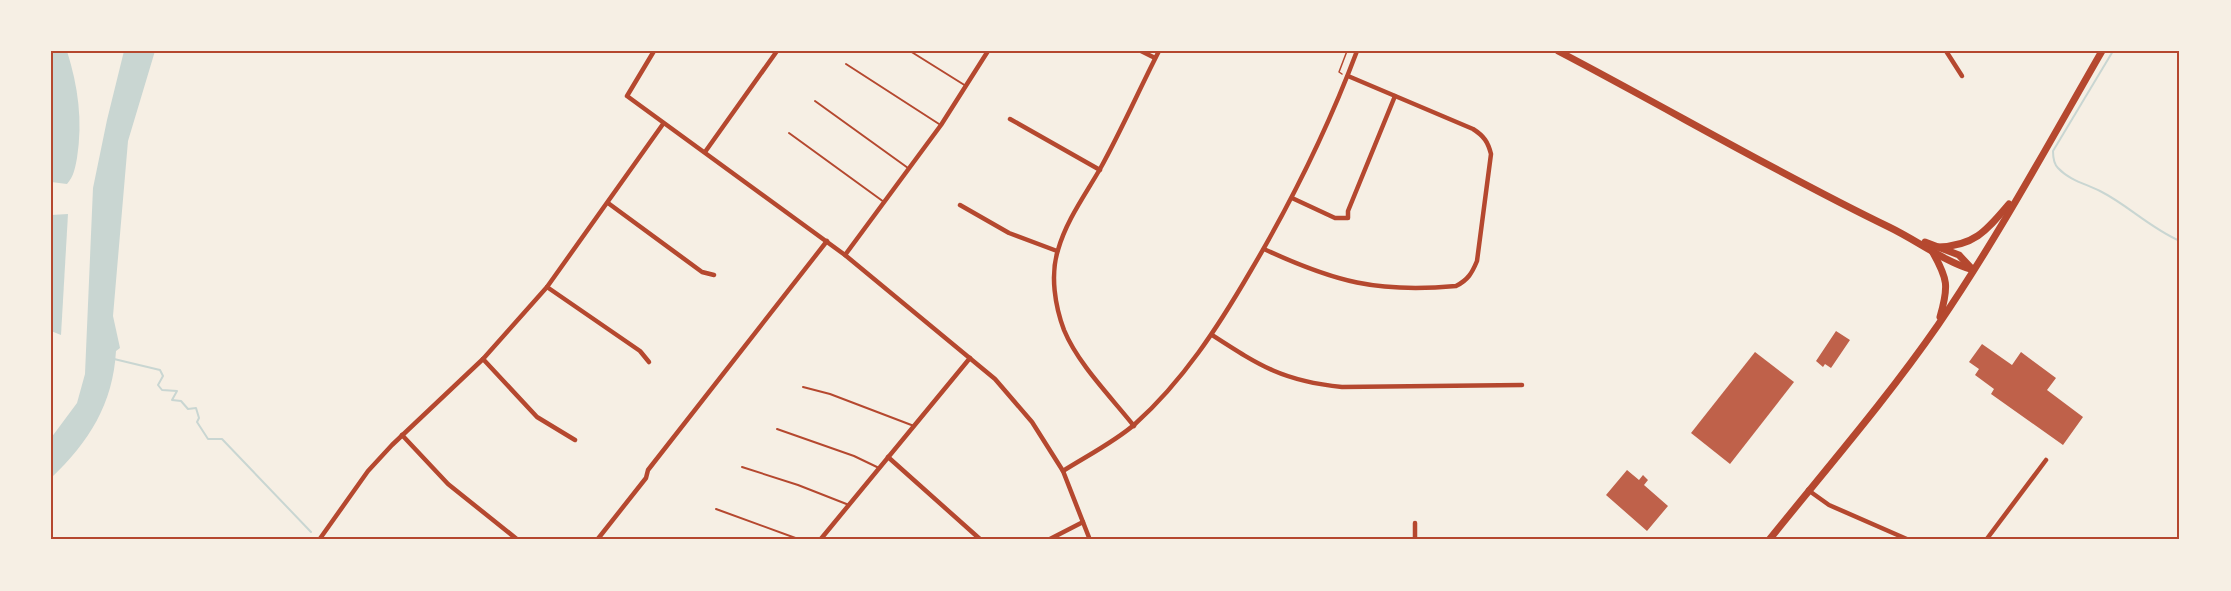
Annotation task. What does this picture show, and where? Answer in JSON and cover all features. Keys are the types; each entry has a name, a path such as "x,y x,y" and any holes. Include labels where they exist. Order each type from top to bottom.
{"main road":[{"path":"1558,51 1854,210 1935,248 1954,265 1973,270"},
{"path":"1769,540 1879,405 1937,325 1973,270 2102,51"},
{"path":"1935,248 1967,242 1978,237 2020,190"},
{"path":"1935,248 1946,277 1944,302 1937,325"}],"street":[{"path":"654,51 627,96 845,255 970,358 1017,403 1063,471 1090,540"},
{"path":"705,152 777,51"},
{"path":"845,255 941,125 988,51"},
{"path":"1141,51 1155,58"},
{"path":"1134,426 1075,352 1058,312 1054,283 1058,251 1072,217 1100,170 1159,51"},
{"path":"1063,471 1134,426 1169,390 1212,335 1292,198 1358,51"},
{"path":"1946,51 1962,76"},
{"path":"1264,249 1321,274 1372,286 1399,289 1456,286 1471,276 1477,261 1491,154 1488,143 1483,135 1473,129 1348,76"},
{"path":"1292,198 1335,218 1348,218 1348,211 1395,96"},
{"path":"1010,119 1100,170"},
{"path":"319,540 368,471 402,435 483,359 547,287 663,124"},
{"path":"608,203 702,273 714,275"},
{"path":"960,204 1009,233 1058,251"},
{"path":"597,540 646,478 648,470 828,242"},
{"path":"547,287 640,351 649,362"},
{"path":"1212,335 1255,363 1276,373 1319,385 1342,387 1522,385"},
{"path":"820,540 970,358"},
{"path":"483,359 537,417 575,440"},
{"path":"402,435 448,484 518,540"},
{"path":"888,457 981,540"},
{"path":"1986,540 2046,460"},
{"path":"1808,490 1830,505 1909,540"},
{"path":"1048,540 1083,522"},
{"path":"1415,523 1415,540"}],"lane":[{"path":"910,51 967,87"},
{"path":"846,64 941,125"},
{"path":"815,101 909,168"},
{"path":"789,133 884,202"},
{"path":"803,387 830,394 914,426"},
{"path":"777,429 835,449 879,468"},
{"path":"742,467 849,505"},
{"path":"716,509 801,540"}],"path":[{"path":"1347,51 1339,72 1348,76"}],"shaded area":[{"path":"51,51 67,51 78,104 79,144 75,169 67,184 51,182"},
{"path":"124,51 155,51 128,141 113,316 120,348 116,351 110,388 97,421 77,450 51,478 51,438 77,403 85,374 93,188"},
{"path":"68,214 61,335 51,331 51,215"}],"building":[{"path":"1836,331 1850,340 1831,368 1825,364 1823,367 1816,361"},
{"path":"1982,344 2012,365 2021,352 2056,378 2047,390 2083,417 2063,445 1991,394 1994,389 1975,375 1979,369 1969,362"},
{"path":"1755,352 1794,382 1730,464 1691,433"},
{"path":"1627,470 1639,480 1643,475 1648,480 1644,485 1668,506 1647,531 1606,495"}],"waterway":[{"path":"2113,51 2053,151 2055,162 2067,176 2100,191 2159,230 2180,241"},
{"path":"114,359 160,370 163,376 158,385 162,390 177,391 172,400 181,401 188,409 196,408 199,418 197,422 208,439 222,439 311,532"}]}
